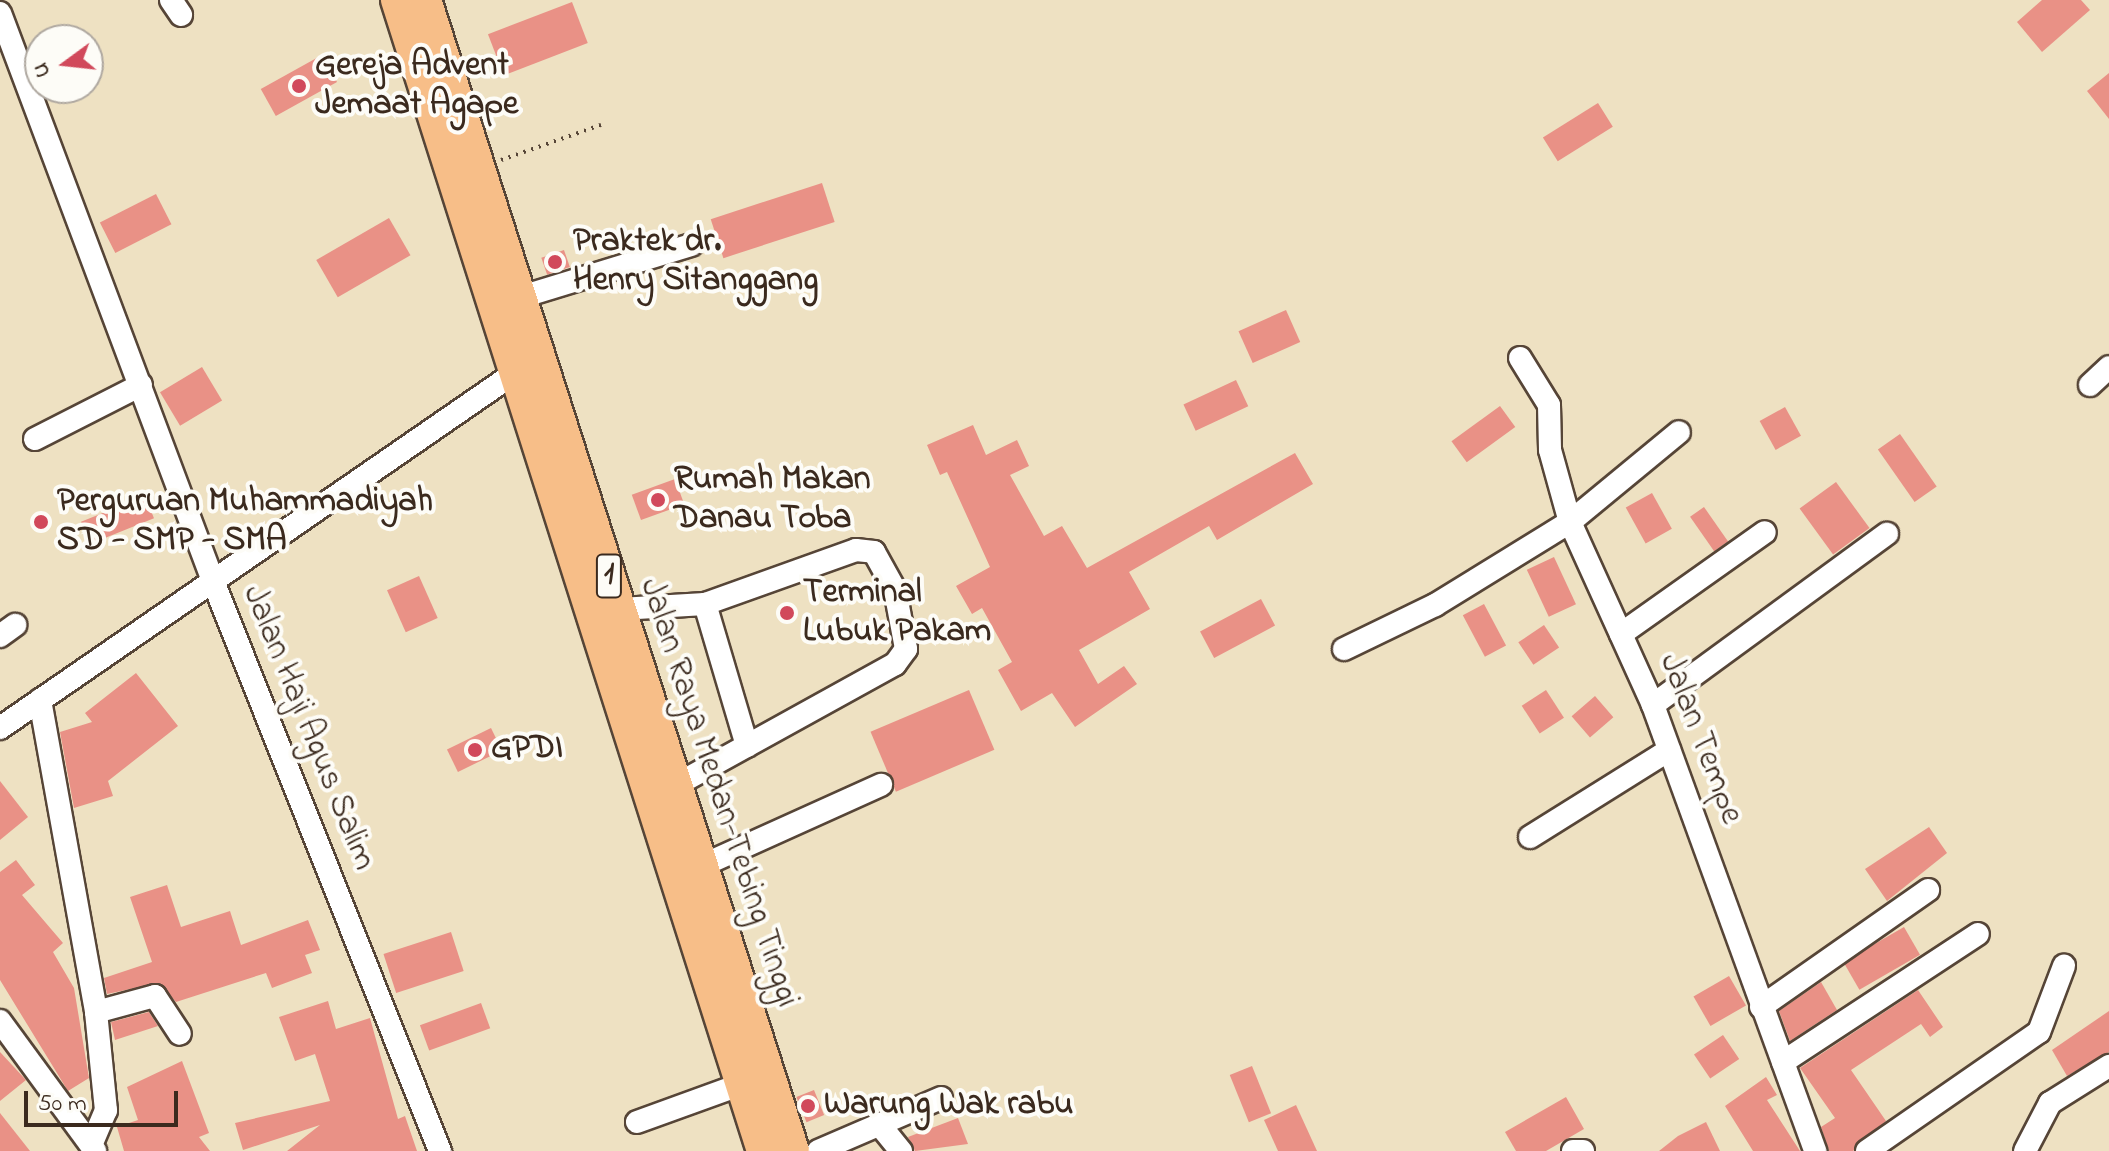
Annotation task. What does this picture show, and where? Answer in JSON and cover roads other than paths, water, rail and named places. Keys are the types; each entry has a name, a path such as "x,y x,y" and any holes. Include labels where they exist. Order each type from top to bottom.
{"highway":[{"name":"Jalan Raya Medan-Tebing Tinggi","path":"397,0 484,228 521,297 607,612 676,836 742,1084 763,1151"},
{"name":"Jalan Raya Medan-Tebing Tinggi","path":"425,0 479,167 484,228 516,372 674,786 676,836 699,867 793,1151"}],"street":[{"name":"Jalan Haji Agus Salim","path":"0,13 213,581 440,1151"},
{"path":"521,297 691,245"},
{"name":"Jalan Tempe","path":"1520,358 1552,415 1550,450 1570,522 1653,705 1815,1151"},
{"path":"2090,385 2109,367"},
{"path":"0,728 516,372"},
{"path":"35,439 141,385"},
{"path":"1344,649 1435,605 1570,522 1679,432"},
{"path":"1621,634 1765,532"},
{"path":"1653,705 1887,534"},
{"path":"607,612 705,604 856,550 874,552 895,590 903,657 674,786"},
{"path":"705,604 747,746"},
{"path":"40,700 96,1012 106,1110 93,1148"},
{"path":"1530,837 1669,750"},
{"path":"699,867 881,785"},
{"path":"1761,1007 1928,890"},
{"path":"1783,1062 1978,934"},
{"path":"1867,1151 2039,1032 2064,966"},
{"path":"96,1012 155,996 180,1034"},
{"path":"0,1021 93,1148"},
{"path":"2025,1151 2050,1103 2107,1070"},
{"path":"637,1122 742,1084"},
{"path":"818,1151 941,1098"},
{"path":"879,1124 901,1151"},
{"path":"1573,1151 1583,1151"}],"place":[{"name":"Gereja Advent Jemaat Agape","path":"299,86"},
{"name":"Praktek dr. Henry Sitanggang","path":"555,262"},
{"name":"Rumah Makan Danau Toba","path":"658,500"},
{"name":"Perguruan Muhammadiyah SD - SMP - SMA","path":"41,522"},
{"name":"Terminal Lubuk Pakam","path":"787,613"},
{"name":"GPDI","path":"475,750"},
{"name":"Warung Wak rabu","path":"808,1106"}]}
